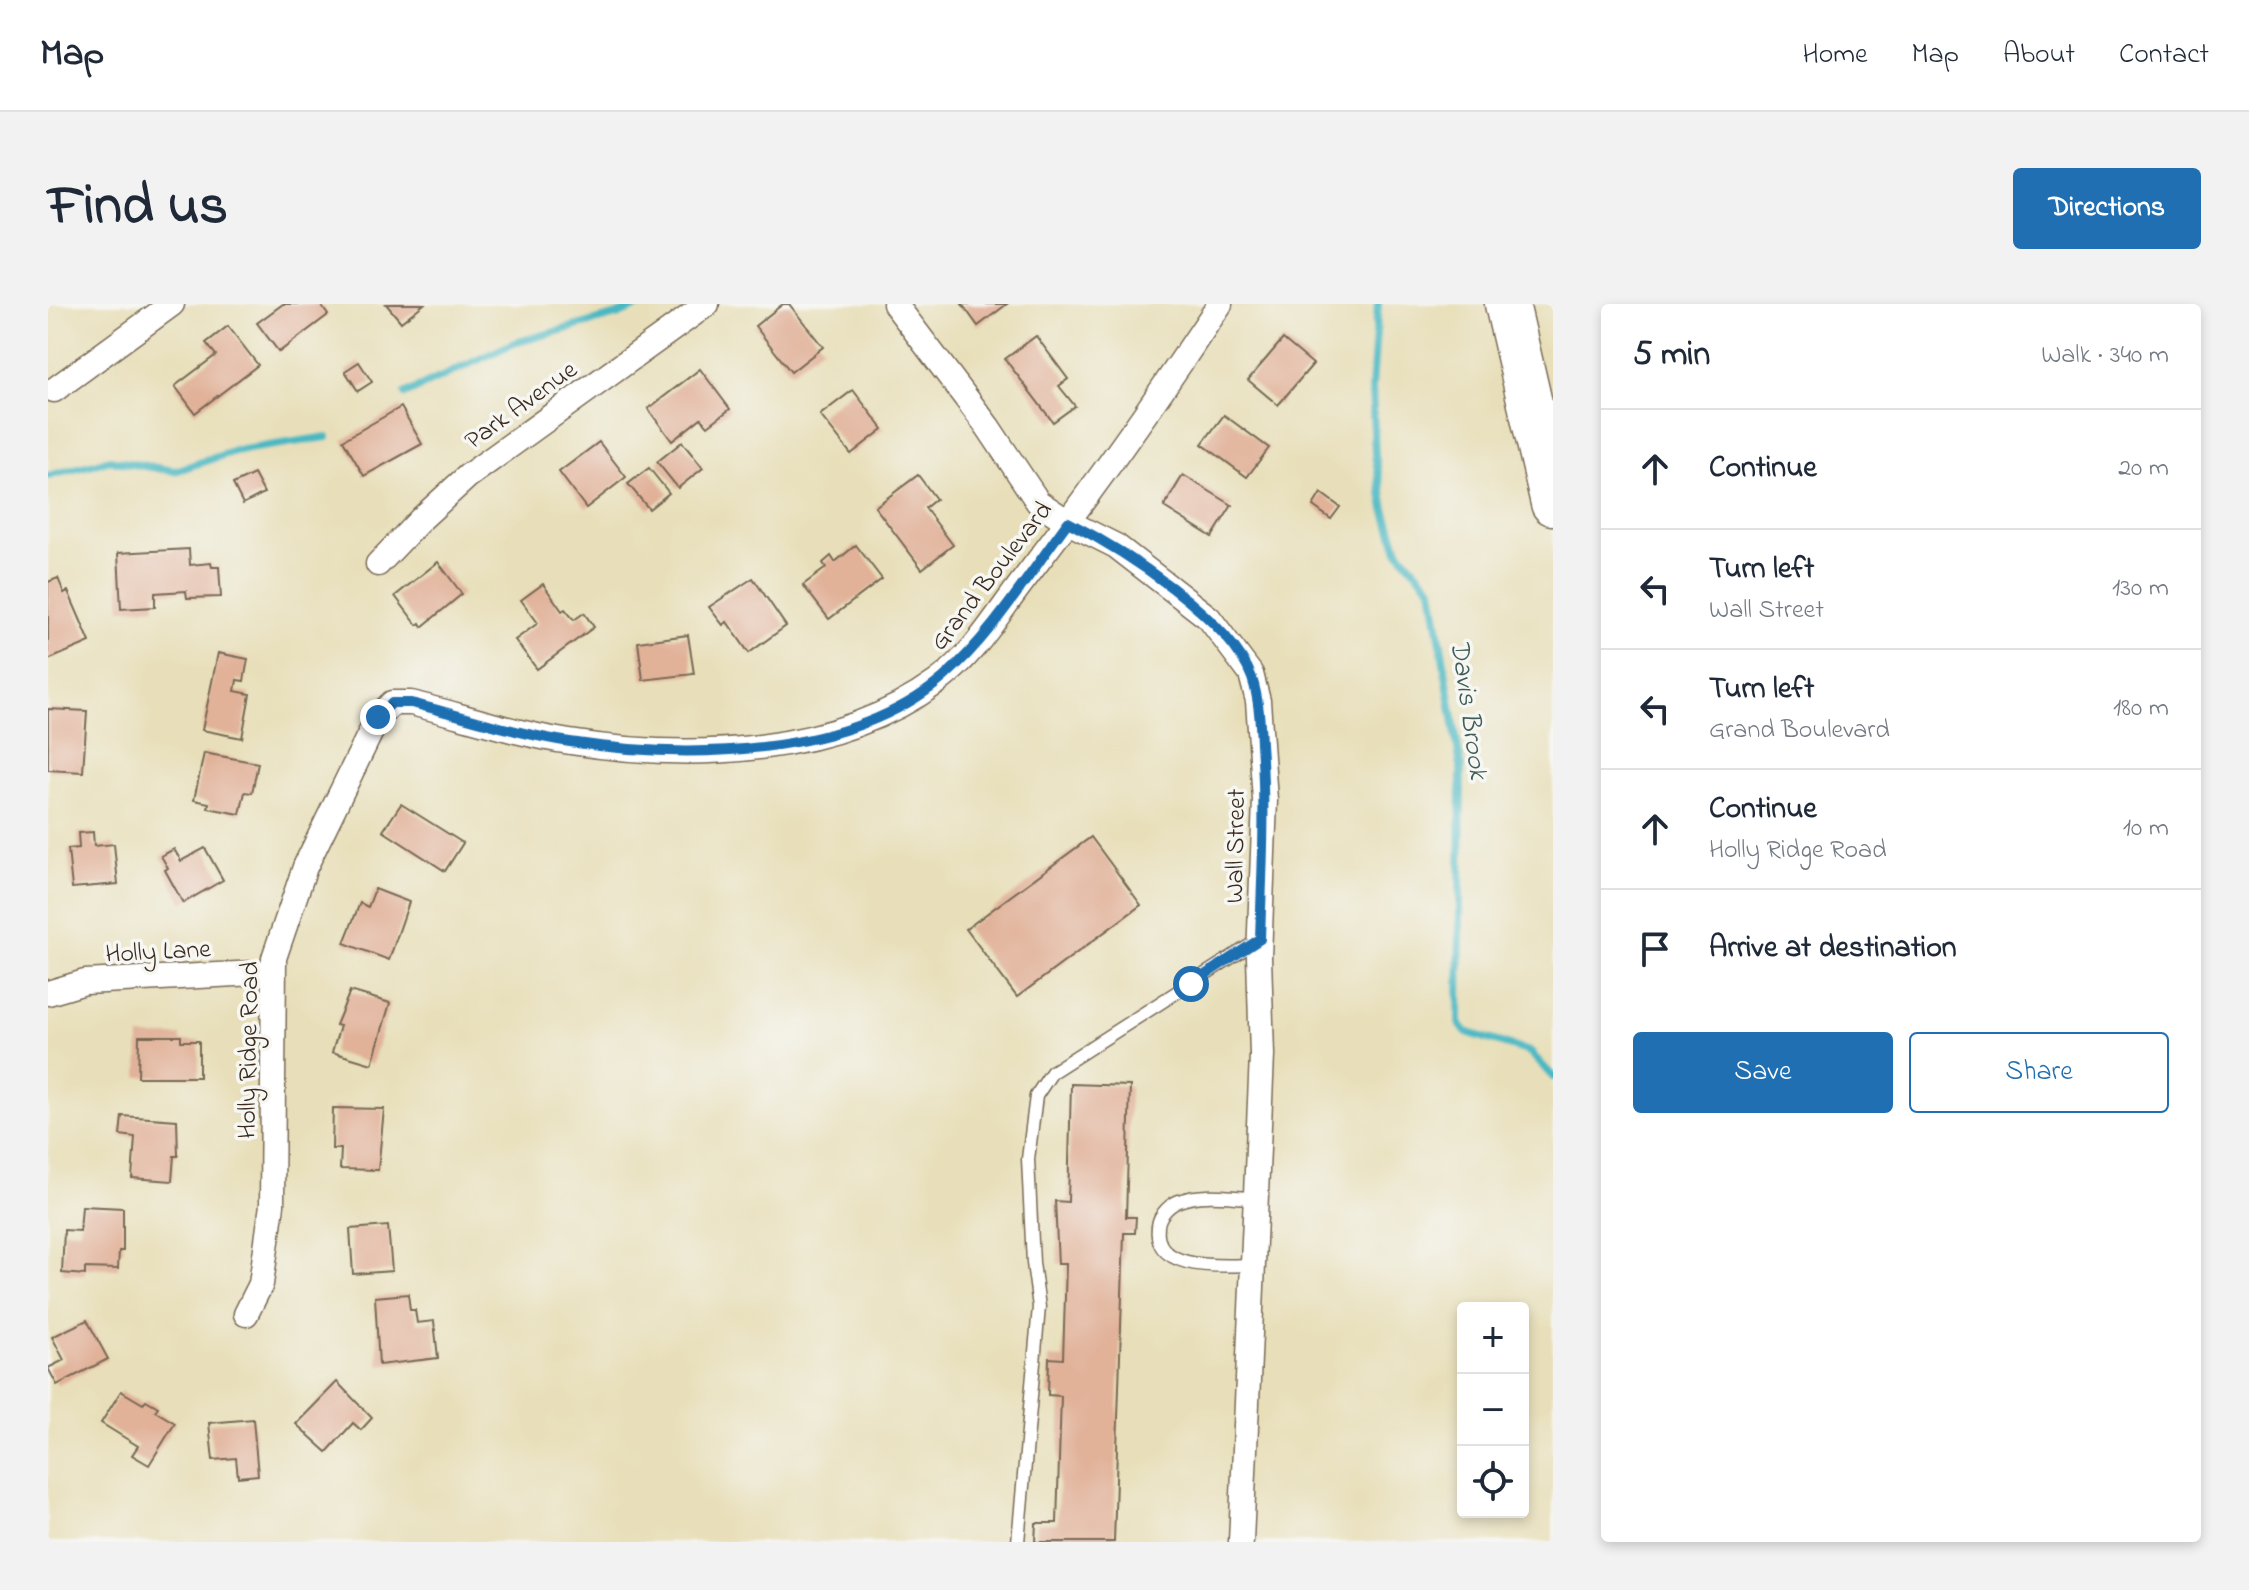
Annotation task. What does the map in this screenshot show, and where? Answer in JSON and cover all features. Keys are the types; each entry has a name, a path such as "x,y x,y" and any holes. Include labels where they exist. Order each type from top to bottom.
{"highway":[{"path":"1507,304 1553,503"},
{"path":"1536,304 1553,385"}],"street":[{"path":"54,390 172,304"},
{"name":"Park Avenue","path":"378,564 468,476 707,304"},
{"name":"Wall Street","path":"895,304 988,427 1038,502 1068,522 1116,546 1209,618 1251,674 1258,701 1265,800 1260,939 1262,1055 1241,1542"},
{"name":"Grand Boulevard","path":"429,707 570,742 690,751 792,745 868,721 940,680 965,657 1143,421 1220,304"},
{"name":"Holly Ridge Road","path":"246,1314 261,1284 271,1217 274,958 305,867 378,717 392,703 429,707"},
{"name":"Holly Lane","path":"48,993 85,982 273,972"}],"lane":[{"path":"1018,1542 1039,1307 1033,1263 1028,1159 1036,1096 1052,1072 1260,939"},
{"path":"1255,1265 1188,1263 1171,1254 1160,1242 1158,1225 1165,1209 1182,1200 1257,1198"}],"building":[{"path":"283,304 320,304 328,315 279,352 257,323"},
{"path":"386,304 424,304 401,322"},
{"path":"783,304 789,304 823,347 791,372 755,326"},
{"path":"962,304 1007,304 978,326"},
{"path":"228,326 258,365 195,413 175,386 216,355 206,343"},
{"path":"1036,336 1068,379 1059,386 1075,406 1053,422 1005,359"},
{"path":"1283,339 1313,364 1278,405 1248,380"},
{"path":"359,362 372,382 358,391 345,371"},
{"path":"700,369 730,409 708,426 701,418 672,441 648,409"},
{"path":"853,390 883,429 851,454 820,415"},
{"path":"401,407 422,444 364,476 343,440"},
{"path":"1224,415 1269,448 1247,477 1202,444"},
{"path":"599,442 626,477 586,508 559,472"},
{"path":"682,442 703,468 678,488 657,462"},
{"path":"649,468 669,493 649,509 628,484"},
{"path":"254,474 264,493 243,504 233,484"},
{"path":"918,475 936,499 925,508 953,545 922,569 875,507"},
{"path":"1183,475 1232,505 1212,537 1164,507"},
{"path":"1321,493 1340,507 1331,519 1313,506"},
{"path":"856,545 882,579 829,619 803,585 826,568 823,563 831,556 835,562"},
{"path":"189,549 190,565 211,563 212,567 219,567 221,597 187,598 186,591 155,593 155,607 121,609 118,553"},
{"path":"438,562 462,594 422,627 420,623 417,625 395,596"},
{"path":"58,578 64,593 68,591 90,642 48,660 48,582"},
{"path":"753,578 786,626 749,653 727,622 723,625 709,607"},
{"path":"543,584 562,611 565,609 574,620 584,613 594,627 537,669 515,640 538,623 521,600"},
{"path":"688,635 694,674 643,680 638,642"},
{"path":"218,653 248,659 244,681 237,680 235,691 250,694 242,738 202,730"},
{"path":"48,709 87,711 83,772 48,770"},
{"path":"204,753 258,763 252,793 245,792 240,814 208,808 209,803 194,800"},
{"path":"401,804 463,843 445,871 383,831"},
{"path":"93,832 94,846 114,844 118,884 72,888 68,849 79,848 78,833"},
{"path":"1091,837 1141,905 1017,997 966,929"},
{"path":"205,848 223,880 183,903 161,856 174,849 181,861"},
{"path":"375,889 409,902 389,960 344,943 360,903 368,907"},
{"path":"350,991 390,1003 372,1064 332,1052 340,1026 336,1025"},
{"path":"139,1036 181,1036 181,1041 199,1041 199,1077 138,1077"},
{"path":"1071,1084 1130,1086 1126,1217 1136,1217 1135,1233 1124,1233 1114,1542 1035,1542 1036,1523 1057,1523 1061,1396 1048,1395 1049,1358 1063,1359 1066,1264 1058,1264 1055,1201 1068,1202"},
{"path":"333,1108 384,1109 378,1170 340,1169 341,1149 332,1149"},
{"path":"122,1116 177,1120 178,1156 174,1156 172,1181 132,1178 135,1137 120,1135"},
{"path":"82,1206 123,1208 123,1251 119,1251 118,1269 85,1268 85,1275 62,1273 64,1230 80,1231"},
{"path":"388,1226 392,1271 353,1274 350,1229"},
{"path":"408,1294 410,1310 415,1310 417,1323 434,1321 438,1358 379,1365 375,1297"},
{"path":"87,1320 108,1359 57,1385 48,1368 64,1360 52,1337"},
{"path":"337,1382 372,1418 361,1430 353,1423 327,1452 296,1424"},
{"path":"121,1391 143,1404 146,1400 158,1407 155,1411 175,1423 149,1465 132,1455 138,1446 101,1423"},
{"path":"253,1419 258,1475 238,1477 236,1458 213,1460 209,1423"}],"waterway":[{"path":"405,394 514,343 617,315 643,304"},
{"name":"Davis Brook","path":"1378,304 1372,387 1375,455 1385,509 1398,550 1432,589 1461,767 1459,1023 1466,1032 1530,1052 1553,1077"},
{"path":"48,476 109,460 175,471 235,451 327,437"}],"route":[{"path":"378,717 392,703 411,703 570,742 690,751 792,745 868,721 912,699 940,680 965,657 1068,522 1116,546 1209,618 1251,674 1258,701 1265,800 1260,939 1191,984"}]}
